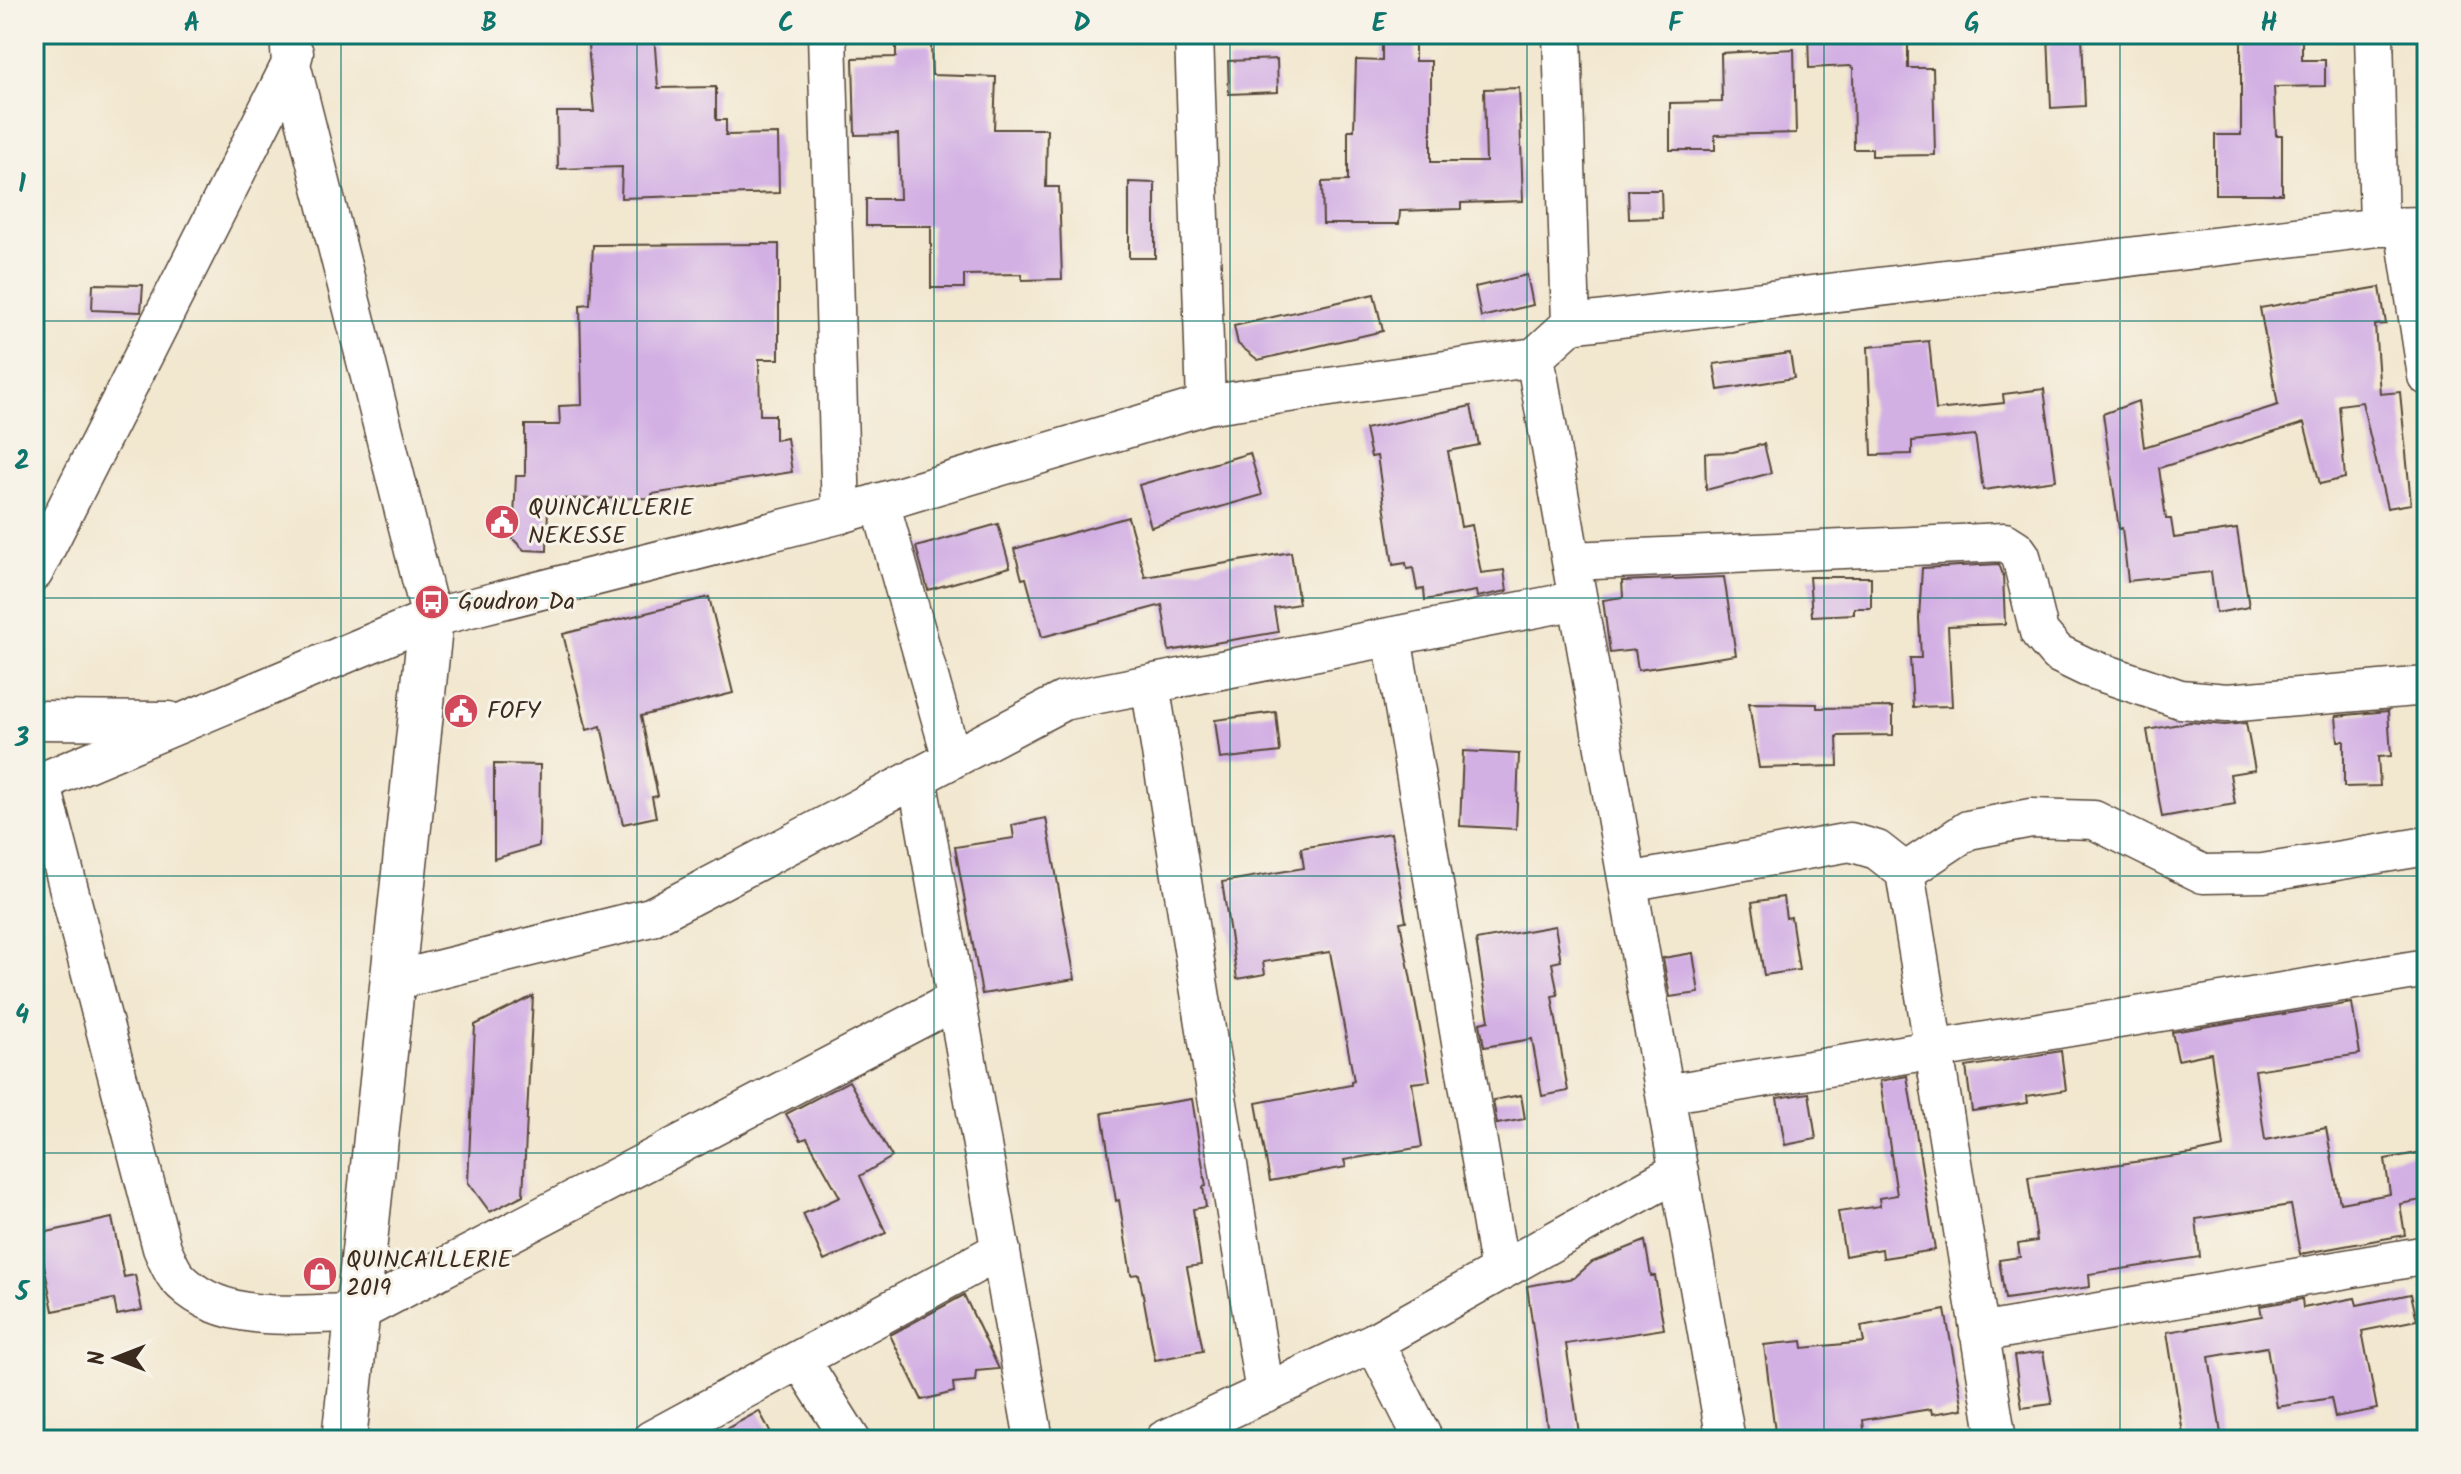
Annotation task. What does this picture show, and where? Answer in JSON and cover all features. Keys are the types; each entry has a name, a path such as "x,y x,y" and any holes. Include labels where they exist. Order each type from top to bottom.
{"street":[{"path":"827,34 841,514"},
{"path":"1194,34 1206,405"},
{"path":"1562,34 1571,324"},
{"path":"2374,34 2427,376"},
{"path":"34,572 293,44"},
{"path":"293,44 431,618 344,1440"},
{"path":"956,1000 357,1313 250,1314 208,1301 176,1275 162,1248 37,784 431,618 841,514 1206,405 1535,357 1571,324 2403,227"},
{"path":"1535,357 1726,1440"},
{"path":"880,502 952,759"},
{"path":"1571,561 2005,542 2021,556 2039,632 2057,653 2086,667 2180,699 2227,703 2427,686"},
{"path":"393,981 651,917 1063,701 1578,600"},
{"path":"1392,637 1500,1272"},
{"path":"1150,684 1265,1393"},
{"path":"34,720 183,721"},
{"path":"917,777 1034,1440"},
{"path":"1905,872 1968,830 2031,818 2094,820 2203,874 2263,873 2427,846"},
{"path":"1628,882 1850,842 1877,850 1905,872 1997,1440"},
{"path":"1665,1094 2427,968"},
{"path":"1164,1440 1374,1342 1679,1171"},
{"path":"651,1440 1001,1250"},
{"path":"1979,1333 2427,1255"},
{"path":"1374,1342 1424,1440"},
{"path":"800,1359 851,1440"}],"building":[{"path":"587,34 654,34 658,88 716,87 716,120 726,120 726,135 778,134 779,193 621,198 622,167 558,169 557,112 594,112"},
{"path":"1382,34 1415,34 1415,61 1431,61 1431,162 1486,162 1484,89 1519,88 1523,201 1461,203 1461,209 1400,211 1399,224 1323,224 1322,182 1348,181 1348,130 1354,130 1356,60 1382,61"},
{"path":"1808,34 1908,34 1908,68 1933,68 1935,155 1872,156 1872,149 1854,149 1853,68 1809,68"},
{"path":"2048,34 2082,36 2085,106 2051,108"},
{"path":"2241,34 2302,34 2302,60 2325,60 2325,86 2274,87 2276,135 2282,135 2282,194 2215,194 2215,135 2241,135"},
{"path":"931,44 932,75 996,77 994,129 1047,129 1046,187 1059,187 1062,279 1022,280 1022,274 964,275 964,288 931,288 931,226 866,226 866,199 900,199 898,134 855,135 853,58 896,57 896,45"},
{"path":"1794,49 1796,133 1715,135 1715,150 1670,150 1670,103 1722,102 1721,53"},
{"path":"1277,59 1278,92 1229,94 1228,61"},
{"path":"1129,182 1155,183 1155,258 1129,258"},
{"path":"1628,190 1661,190 1662,218 1629,219"},
{"path":"779,244 779,359 759,359 760,415 775,415 775,440 787,438 792,472 652,494 652,498 548,499 547,551 524,550 513,539 516,476 525,476 525,425 560,425 559,406 582,405 580,305 590,304 593,245"},
{"path":"1527,275 1533,305 1481,317 1475,287"},
{"path":"93,284 143,285 141,312 92,310"},
{"path":"2380,287 2386,324 2375,325 2380,394 2400,392 2411,504 2387,508 2362,402 2339,405 2345,478 2320,484 2304,423 2159,468 2166,519 2171,519 2174,538 2237,529 2249,607 2216,613 2211,572 2128,581 2103,414 2138,401 2144,447 2278,405 2260,308"},
{"path":"1374,294 1383,331 1258,360 1238,344 1234,326"},
{"path":"1929,341 1936,410 2004,403 2003,394 2044,389 2056,480 1983,490 1975,435 1912,441 1912,454 1872,455 1868,347"},
{"path":"1790,353 1794,378 1718,390 1714,364"},
{"path":"1471,406 1479,445 1448,451 1461,527 1472,525 1481,573 1504,570 1507,591 1477,597 1476,591 1425,600 1424,589 1417,590 1413,568 1407,569 1406,563 1393,565 1377,456 1371,457 1365,429"},
{"path":"1764,444 1771,473 1706,490 1705,453 1733,452"},
{"path":"1250,453 1262,495 1151,527 1139,485"},
{"path":"1128,517 1145,577 1291,552 1299,604 1274,608 1278,632 1169,651 1162,605 1042,637 1026,578 1022,579 1014,549"},
{"path":"998,524 1010,567 928,590 916,547"},
{"path":"1999,564 2003,575 2005,624 1948,626 1952,706 1913,707 1910,658 1921,658 1919,618 1922,568"},
{"path":"1724,577 1736,655 1638,670 1635,650 1610,653 1603,600 1623,597 1622,581"},
{"path":"1809,577 1871,577 1871,608 1854,608 1854,614 1812,616"},
{"path":"709,597 733,693 641,716 658,796 652,797 656,817 623,824 601,726 587,730 563,634"},
{"path":"1749,703 1817,704 1817,708 1893,707 1893,735 1837,736 1838,766 1759,768"},
{"path":"2388,711 2391,756 2378,757 2380,786 2344,787 2344,741 2338,741 2336,716"},
{"path":"1276,712 1280,752 1220,759 1215,720"},
{"path":"2190,722 2246,723 2255,770 2230,774 2235,804 2162,817 2147,730"},
{"path":"1463,751 1519,754 1516,829 1460,826"},
{"path":"494,764 540,765 539,846 494,859"},
{"path":"1046,818 1075,979 982,994 955,847 1014,838 1012,825"},
{"path":"1391,833 1406,921 1400,922 1430,1081 1412,1083 1422,1147 1344,1160 1346,1167 1270,1181 1256,1103 1351,1085 1354,1081 1330,952 1263,962 1265,974 1237,979 1222,882 1304,868 1301,848"},
{"path":"1783,897 1786,918 1791,917 1799,970 1764,975 1752,902"},
{"path":"1555,926 1561,961 1552,963 1558,995 1552,996 1568,1091 1542,1096 1532,1039 1484,1047 1480,1023 1489,1021 1476,940"},
{"path":"1693,953 1699,993 1670,997 1663,958"},
{"path":"533,996 523,1195 490,1212 468,1182 475,1025"},
{"path":"2352,1003 2360,1054 2255,1070 2265,1140 2326,1128 2340,1203 2390,1194 2385,1159 2427,1151 2427,1199 2400,1204 2405,1235 2300,1254 2291,1205 2196,1219 2200,1257 2089,1274 2090,1287 2005,1299 1999,1260 2020,1257 2018,1244 2037,1241 2028,1177 2224,1147 2211,1053 2178,1060 2172,1032"},
{"path":"2061,1051 2066,1090 2027,1096 2028,1103 1972,1111 1966,1067"},
{"path":"1907,1076 1935,1250 1883,1258 1882,1249 1845,1256 1838,1212 1880,1206 1879,1198 1897,1195 1880,1081"},
{"path":"849,1081 892,1157 860,1176 886,1233 824,1261 803,1214 840,1197 807,1138 801,1140 786,1114"},
{"path":"1809,1093 1816,1139 1785,1145 1777,1098"},
{"path":"1521,1095 1525,1119 1497,1124 1493,1100"},
{"path":"1192,1099 1206,1186 1203,1187 1206,1207 1193,1209 1201,1265 1187,1267 1203,1351 1155,1360 1139,1274 1131,1275 1102,1113"},
{"path":"112,1218 124,1277 135,1275 142,1310 117,1315 114,1299 53,1311 38,1234"},
{"path":"1645,1241 1664,1329 1566,1344 1580,1440 1549,1440 1527,1286 1574,1278 1592,1262"},
{"path":"2411,1294 2417,1320 2362,1331 2377,1409 2335,1417 2331,1398 2277,1407 2267,1347 2209,1357 2222,1440 2184,1440 2167,1332 2262,1316 2260,1306 2302,1299 2303,1308 2355,1298 2357,1305"},
{"path":"964,1295 999,1369 976,1371 975,1381 953,1383 954,1392 922,1400 890,1335"},
{"path":"1945,1310 1963,1409 1932,1414 1931,1409 1863,1420 1865,1440 1776,1440 1764,1345 1802,1341 1803,1348 1864,1342 1861,1326"},
{"path":"2043,1352 2052,1404 2022,1408 2014,1356"},
{"path":"759,1411 775,1440 706,1440"}],"place":[{"name":"QUINCAILLERIE NEKESSE","path":"502,522"},
{"name":"Goudron Da","path":"432,602"},
{"name":"FOFY","path":"461,711"},
{"name":"QUINCAILLERIE 2019","path":"320,1274"}]}
